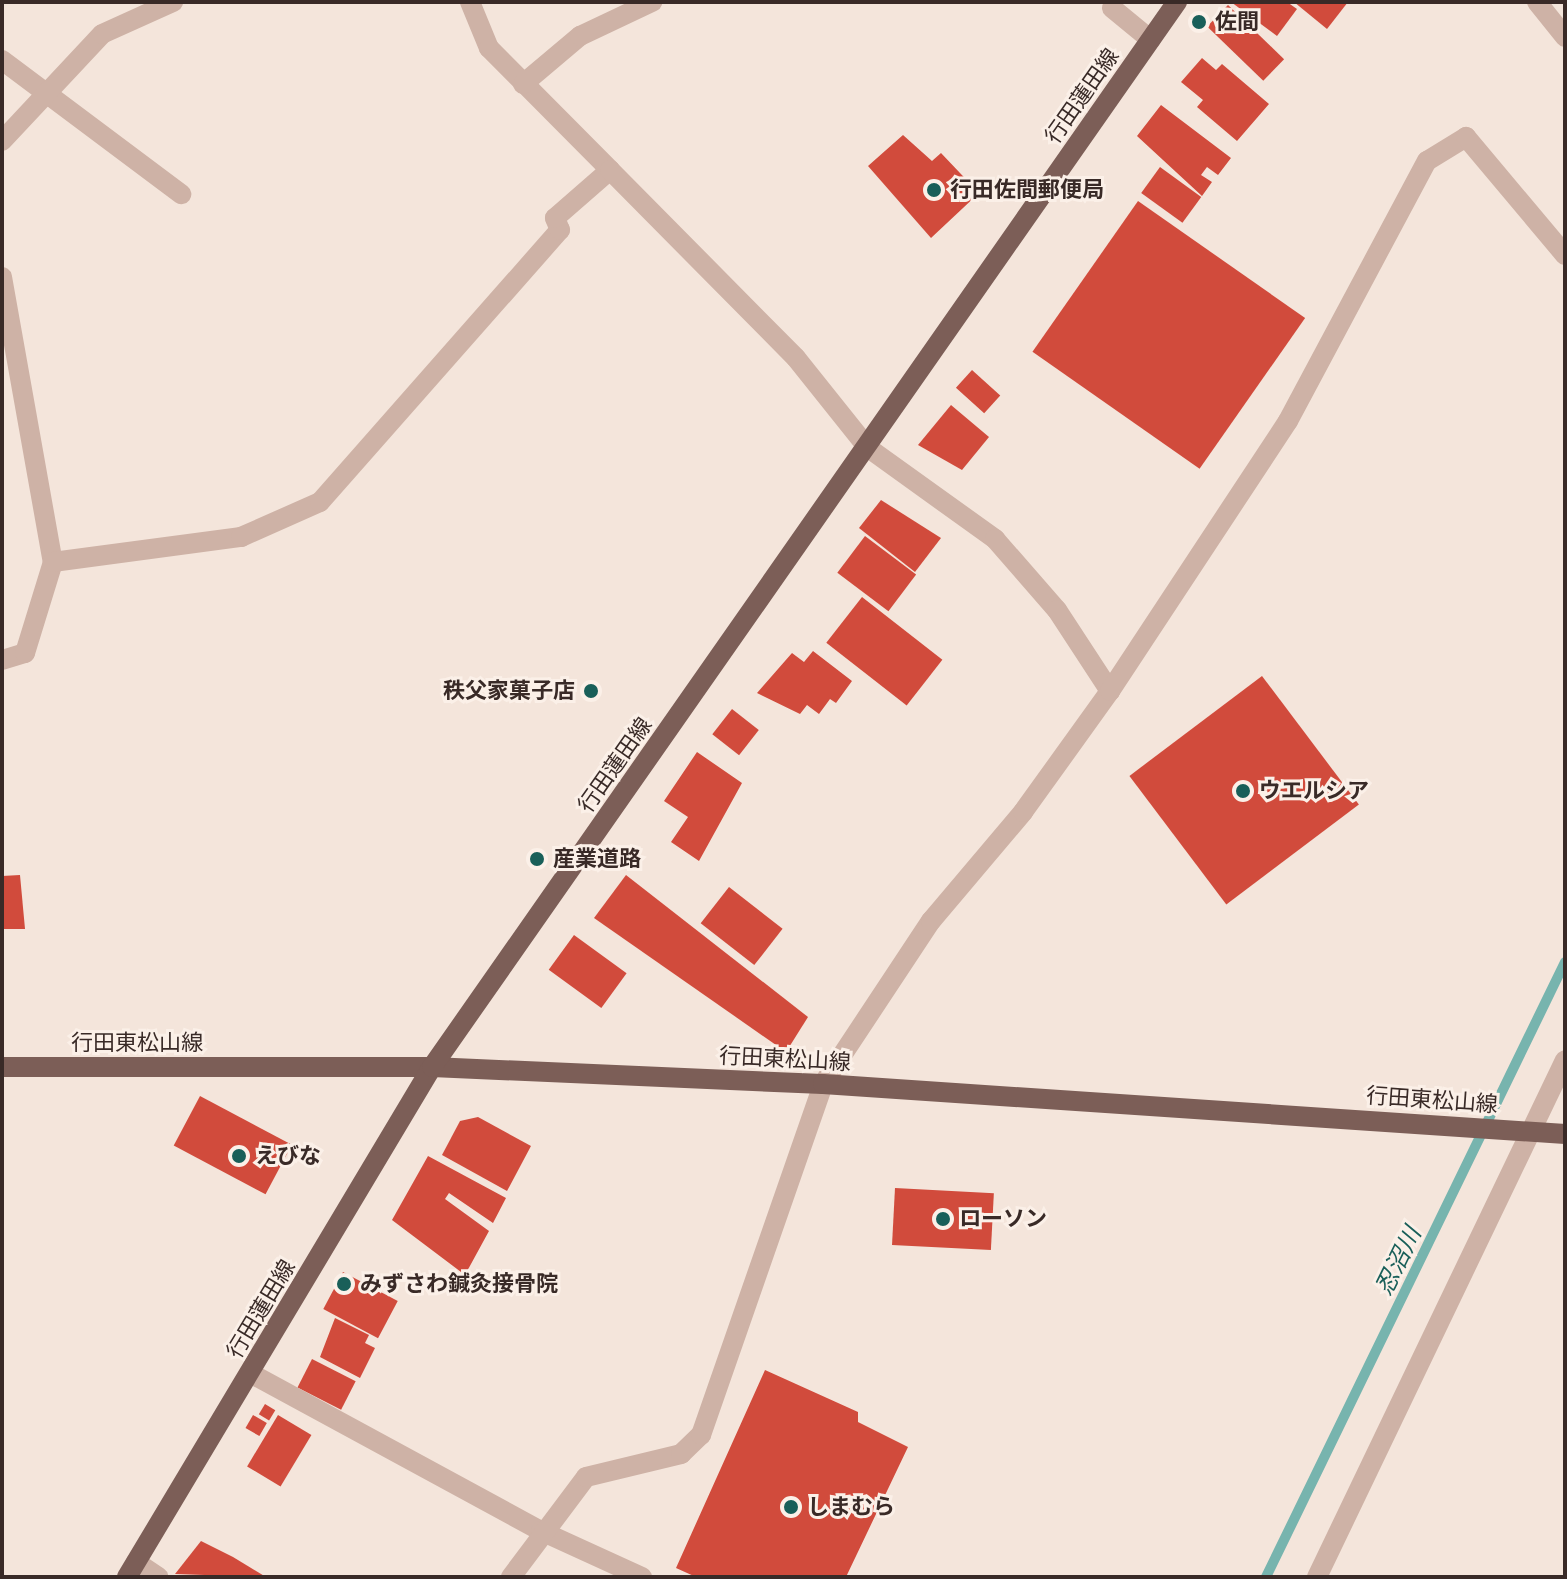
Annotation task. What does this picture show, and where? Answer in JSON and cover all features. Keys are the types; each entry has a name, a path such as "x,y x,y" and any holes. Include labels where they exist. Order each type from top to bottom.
{"main road":[{"name":"行田蓮田線","path":"131,1570 432,1067 1177,2"},
{"name":"行田東松山線","path":"2,1067 432,1067 823,1084 1531,1131 1564,1138"}],"street":[{"path":"2,141 38,94 102,34 173,2"},
{"path":"470,2 489,48 796,358 867,447 995,539 1057,610 1110,691"},
{"path":"523,84 580,36 652,2"},
{"path":"1537,2 1565,37"},
{"path":"1112,8 1151,40"},
{"path":"2,60 38,94 181,194"},
{"path":"511,1577 541,1531 586,1477 681,1454 701,1435 823,1084 931,921 1023,812 1110,691 1288,421 1427,161 1466,137 1565,255"},
{"path":"53,562 241,537 320,502 560,230 555,218 610,170"},
{"path":"2,277 53,562 25,653 2,660"},
{"path":"1317,1577 1565,1060"},
{"path":"250,1373 541,1531 642,1577"},
{"path":"131,1570 158,1577"}],"building":[{"path":"1231,2 1287,2 1297,9 1277,36"},
{"path":"1294,2 1348,2 1327,29"},
{"path":"1228,5 1284,59 1263,81 1207,27"},
{"path":"1202,58 1216,70 1222,64 1269,104 1237,141 1197,107 1203,100 1181,82"},
{"path":"1161,105 1231,158 1218,175 1207,167 1201,175 1212,182 1202,196 1137,136"},
{"path":"903,135 932,161 941,153 979,193 931,238 868,166"},
{"path":"1160,167 1201,197 1182,223 1141,193"},
{"path":"1138,201 1305,318 1200,469 1032,352"},
{"path":"972,370 1000,395 984,413 956,388"},
{"path":"951,405 989,437 962,470 918,445"},
{"path":"881,500 941,538 915,572 859,528"},
{"path":"865,536 916,575 888,611 837,573"},
{"path":"862,597 942,660 907,706 826,643"},
{"path":"813,651 852,681 836,703 830,699 819,714 807,705 800,714 757,693 792,653 804,662"},
{"name":"ウエルシア","path":"1262,676 1359,805 1226,904 1129,776"},
{"path":"732,709 759,730 739,755 712,734"},
{"path":"697,752 742,783 699,861 671,842 688,817 664,801"},
{"path":"20,875 25,929 2,929 2,876"},
{"path":"626,875 808,1017 786,1052 594,918"},
{"path":"729,887 783,929 754,965 701,923"},
{"path":"574,935 627,973 601,1008 549,970"},
{"path":"200,1096 292,1145 266,1194 174,1145"},
{"path":"478,1117 531,1146 507,1191 442,1155 460,1121"},
{"path":"428,1156 506,1198 493,1223 449,1193 445,1199 489,1231 465,1275 392,1220"},
{"name":"ローソン","path":"895,1188 994,1193 991,1250 892,1245"},
{"path":"343,1272 398,1301 378,1338 323,1309"},
{"path":"335,1318 369,1335 365,1343 375,1348 360,1378 320,1357"},
{"path":"312,1359 356,1381 341,1410 297,1388"},
{"name":"しまむら","path":"765,1370 858,1412 858,1422 908,1447 846,1577 696,1577 676,1568"},
{"path":"265,1404 275,1410 269,1420 259,1414"},
{"path":"253,1415 267,1423 259,1436 246,1428"},
{"path":"278,1415 311,1435 281,1487 247,1466"},
{"path":"201,1541 233,1557 266,1577 175,1574"}],"waterway":[{"name":"忍沼川","path":"1266,1577 1565,962"}],"place":[{"name":"佐間","path":"1199,22"},
{"name":"行田佐間郵便局","path":"934,190"},
{"name":"秩父家菓子店","path":"591,691"},
{"name":"ウエルシア","path":"1243,791"},
{"name":"産業道路","path":"537,859"},
{"name":"えびな","path":"239,1156"},
{"name":"ローソン","path":"943,1219"},
{"name":"みずさわ鍼灸接骨院","path":"344,1284"},
{"name":"しまむら","path":"791,1507"}]}
